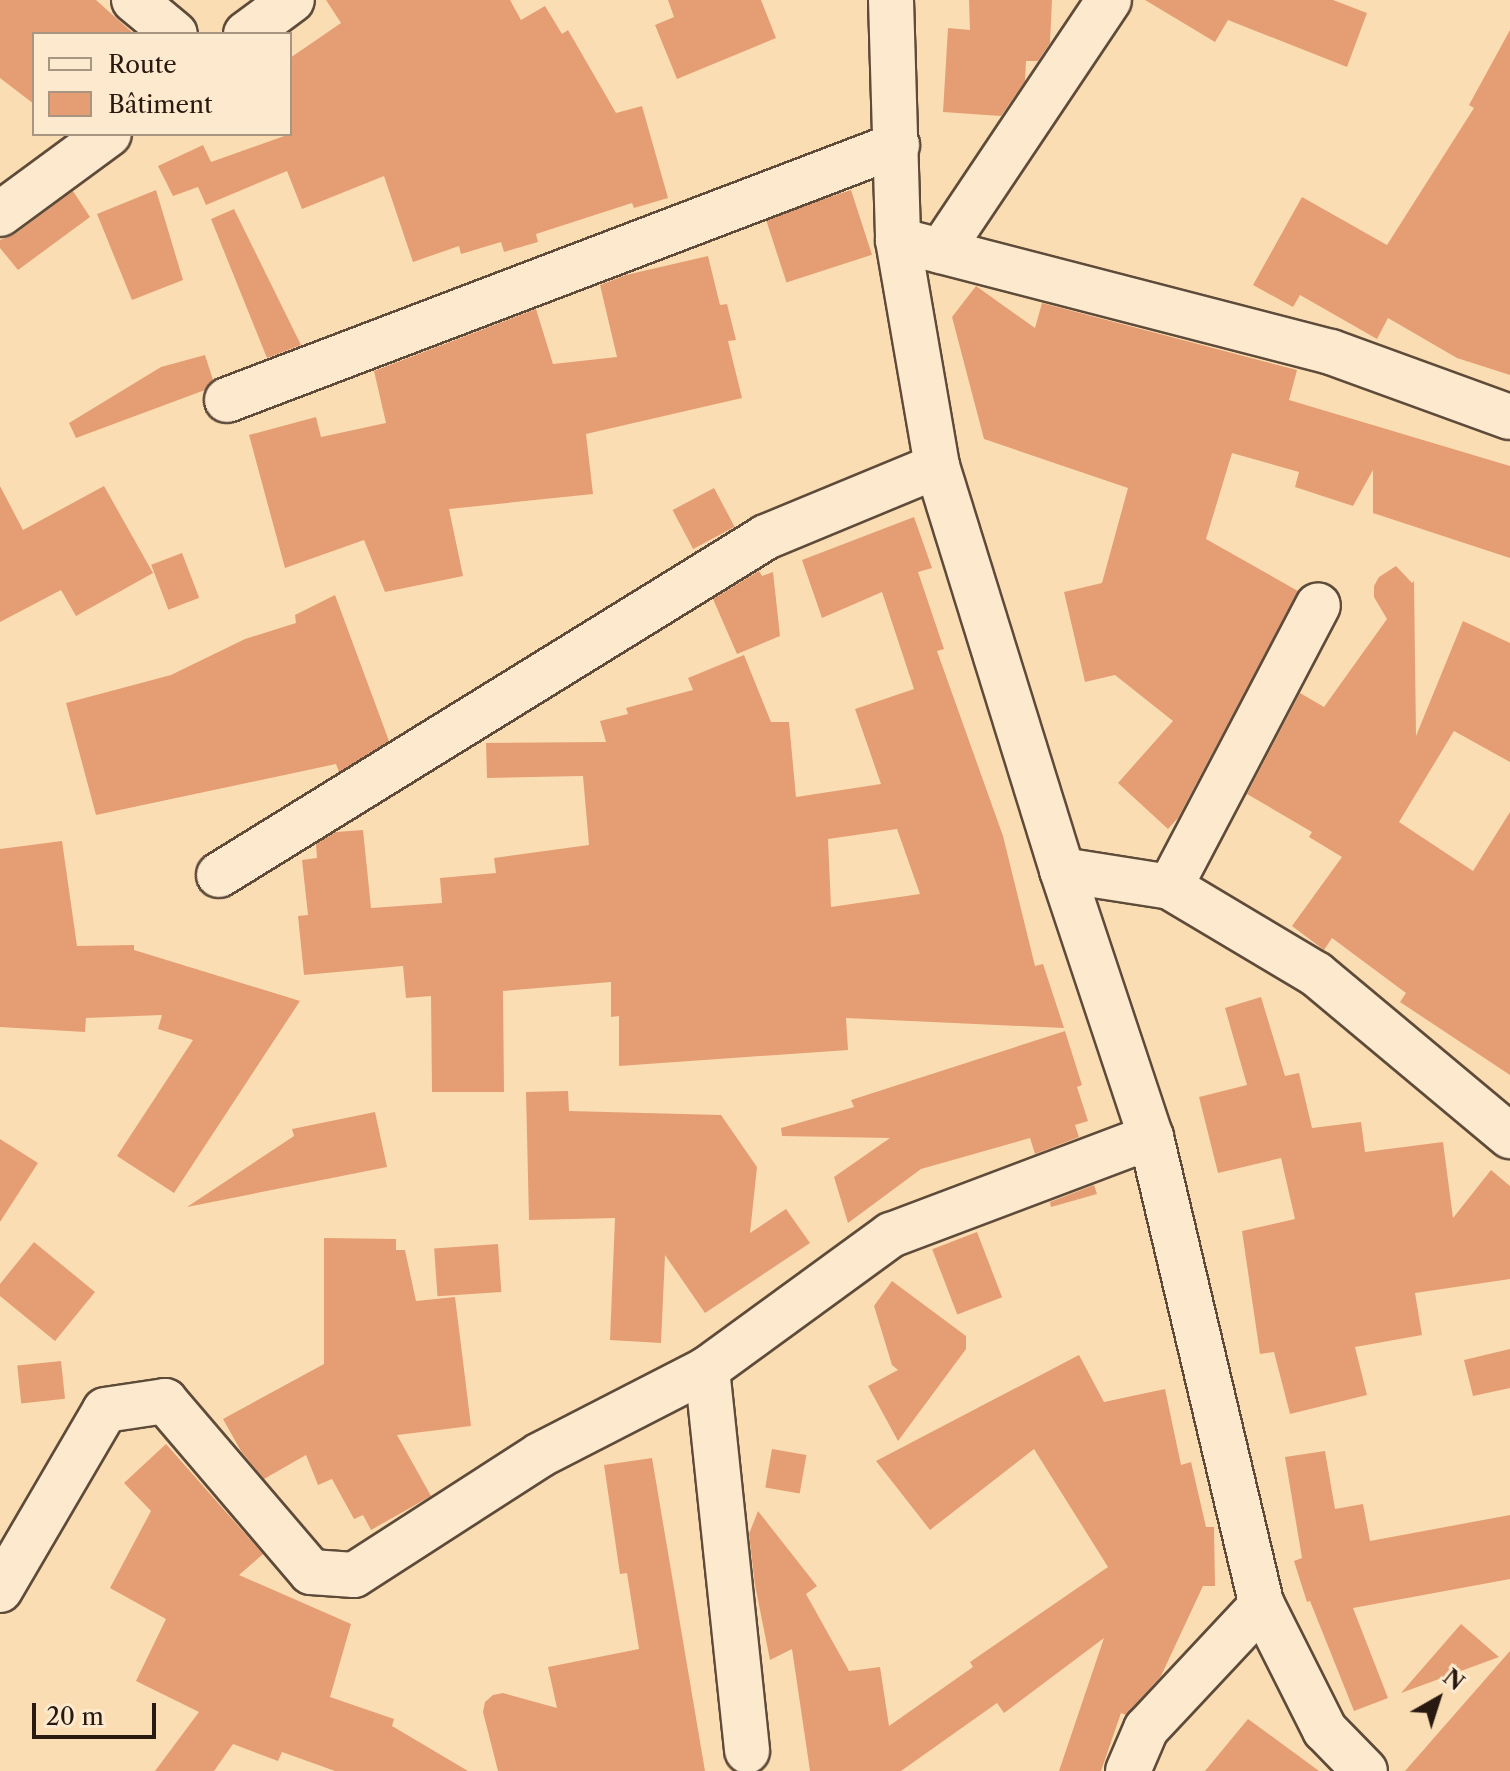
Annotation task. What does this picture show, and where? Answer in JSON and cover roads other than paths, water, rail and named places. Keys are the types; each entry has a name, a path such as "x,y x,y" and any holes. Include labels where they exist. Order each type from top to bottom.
{"street":[{"path":"134,0 173,32"},
{"path":"249,32 292,0"},
{"path":"891,0 898,240 937,466 1062,870 1151,1137 1262,1605 1325,1730 1365,1771"},
{"path":"941,251 1109,0"},
{"path":"0,214 106,136"},
{"path":"227,400 897,145"},
{"path":"898,240 1331,352 1510,417"},
{"path":"219,875 766,537 937,466"},
{"path":"1170,887 1318,605"},
{"path":"1062,870 1170,887 1316,974 1510,1136"},
{"path":"0,1590 105,1410 165,1401 311,1572 354,1575 540,1455 707,1369 891,1235 1151,1137"},
{"path":"707,1369 747,1751"},
{"path":"1128,1771 1146,1729 1262,1605"}]}
